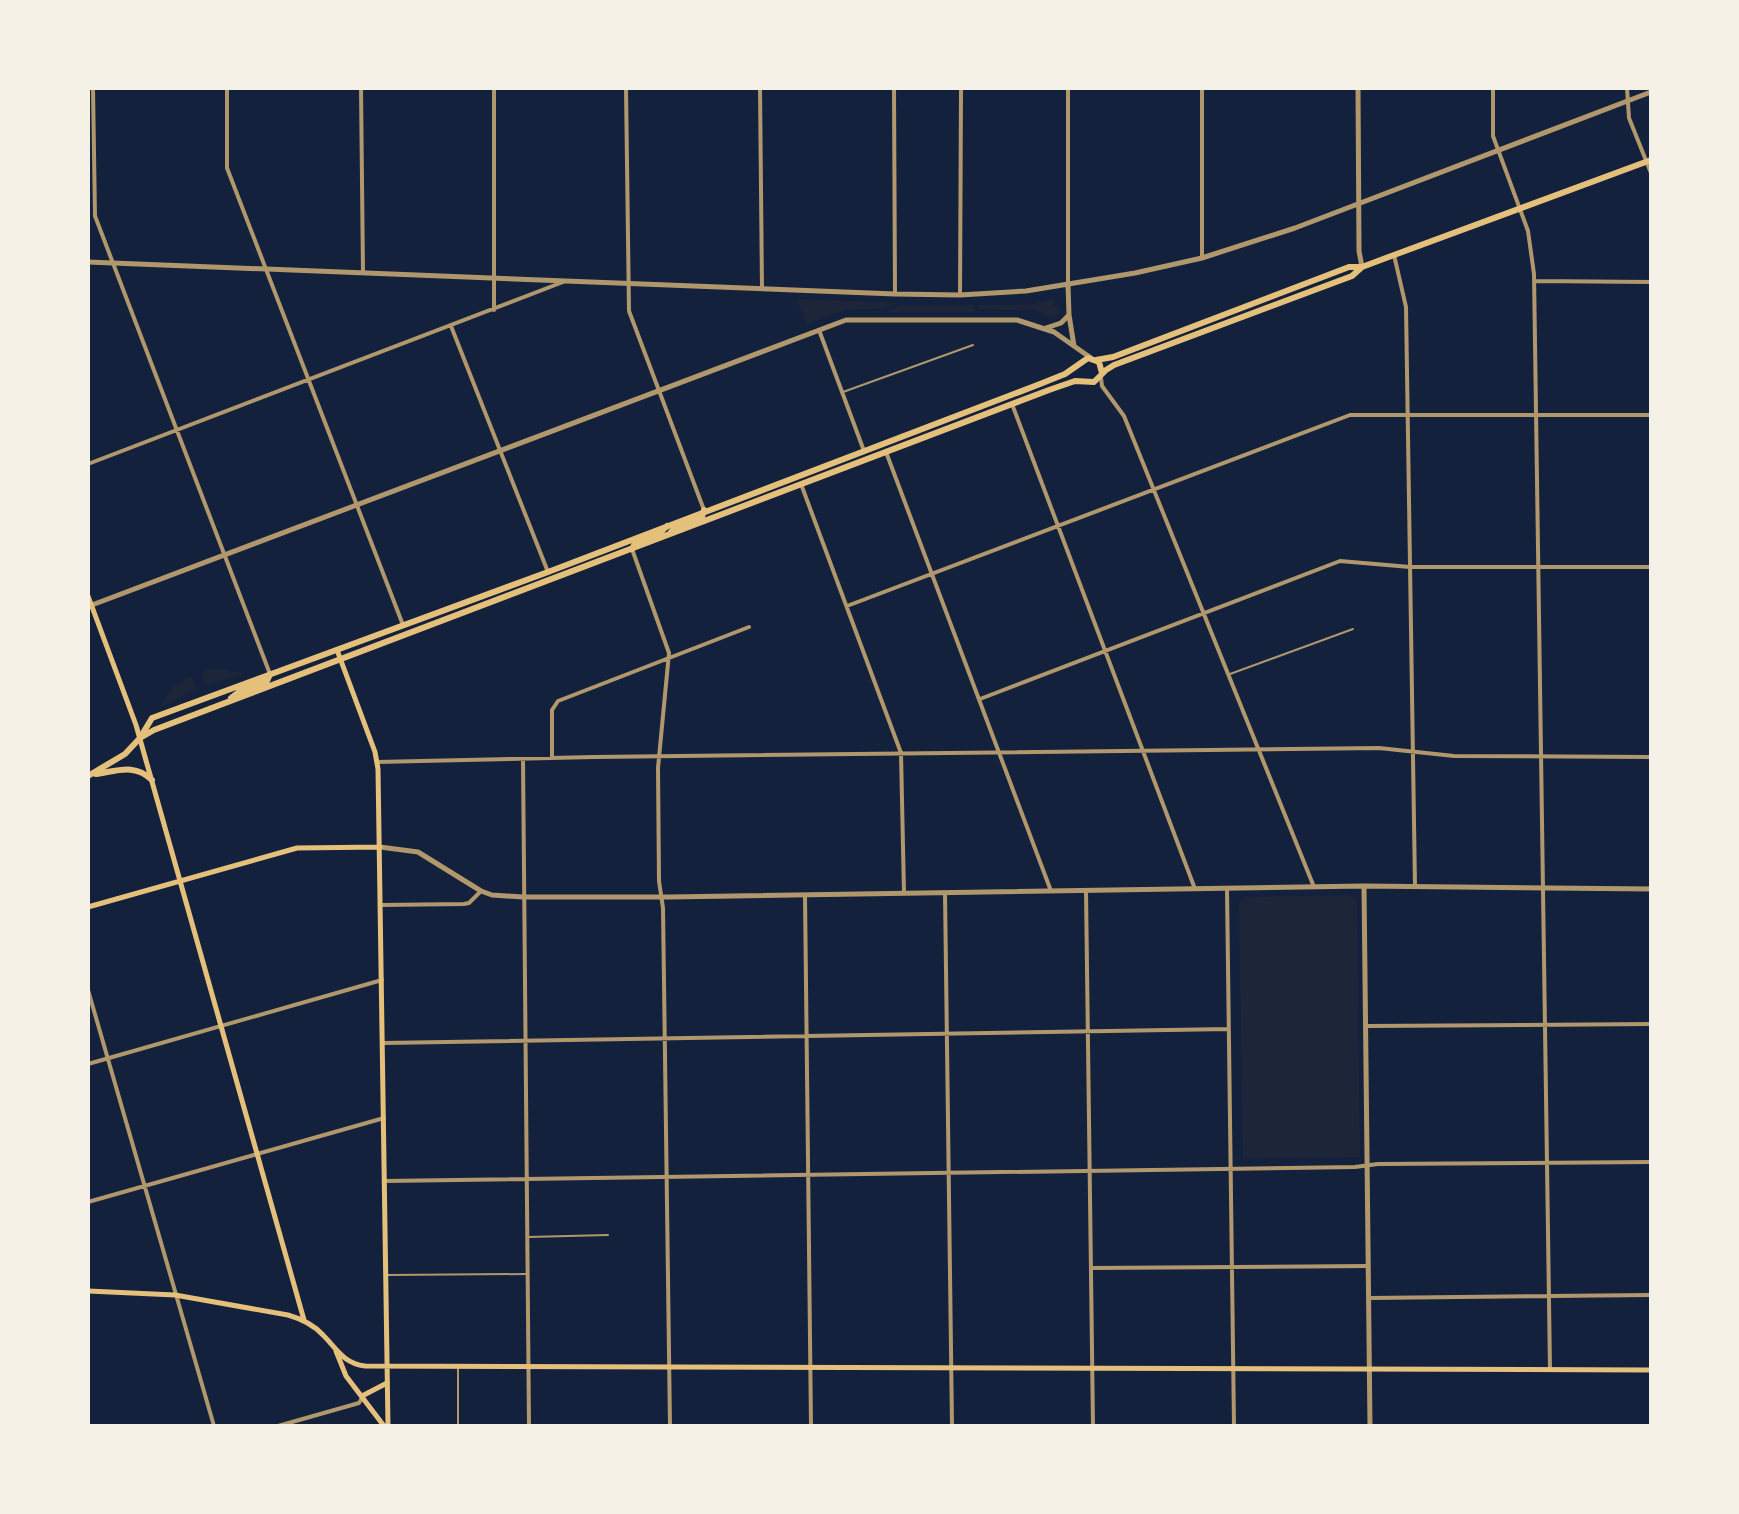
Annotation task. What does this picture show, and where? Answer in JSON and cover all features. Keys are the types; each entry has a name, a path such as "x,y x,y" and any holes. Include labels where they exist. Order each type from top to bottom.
{"main road":[{"path":"140,738 704,510 1054,379 1084,360 1113,357 1349,267 1362,267 1649,161"},
{"path":"88,776 118,760 140,738 152,718 403,625 632,549 1075,381 1094,382 1124,362 1352,276 1362,267"},
{"path":"1094,359 1101,365 1101,375"},
{"path":"1080,364 1078,374 1085,381"},
{"path":"801,484 808,473"},
{"path":"668,535 676,527 702,517 704,510"},
{"path":"632,549 635,543 661,532 668,525"},
{"path":"88,596 140,738 304,1320"},
{"path":"337,650 377,762 386,1426"},
{"path":"229,701 240,691 267,681 270,674"},
{"path":"88,776 132,769 152,780"},
{"path":"88,907 297,848 380,847"},
{"path":"88,1291 175,1295 288,1315 304,1320 324,1335 348,1362 356,1365 1651,1370"},
{"path":"336,1350 342,1369 386,1426"},
{"path":"362,1396 387,1383"}],"street":[{"path":"93,88 95,216 270,674"},
{"path":"227,88 227,168 403,625"},
{"path":"361,88 363,273"},
{"path":"494,88 494,310"},
{"path":"626,88 631,320 704,510"},
{"path":"760,88 762,289"},
{"path":"894,88 895,294"},
{"path":"960,295 961,88"},
{"path":"1068,88 1068,284 1074,346"},
{"path":"1202,88 1202,258"},
{"path":"1358,88 1359,251 1362,267"},
{"path":"1493,88 1493,136 1531,246 1534,281 1550,1369"},
{"path":"1627,88 1629,118 1649,161 1651,173"},
{"path":"88,262 895,294 960,295 1026,291 1202,258 1264,239 1651,92"},
{"path":"1394,255 1406,307 1415,886"},
{"path":"1534,281 1651,282"},
{"path":"88,464 563,282"},
{"path":"1045,328 1057,325 1069,315"},
{"path":"90,606 846,320 1010,320 1045,328 1094,359"},
{"path":"451,326 549,575"},
{"path":"819,329 864,451"},
{"path":"1101,375 1102,386 1124,416 1314,887"},
{"path":"1012,404 1195,889"},
{"path":"847,606 1350,415 1651,415"},
{"path":"886,452 1051,891"},
{"path":"801,484 901,753 904,893"},
{"path":"632,549 669,658 659,756 659,881 665,1038 670,1426"},
{"path":"980,699 1340,561 1410,567 1651,567"},
{"path":"552,757 552,710 558,701 749,627"},
{"path":"377,762 552,757 1143,753 1379,748 1454,756 1651,757"},
{"path":"523,759 529,1426"},
{"path":"380,847 404,848 423,854 481,891 499,896 523,897 1364,886 1651,889"},
{"path":"1364,886 1370,1426"},
{"path":"1227,889 1234,1426"},
{"path":"381,905 464,904 481,891"},
{"path":"1086,891 1093,1426"},
{"path":"945,893 952,1426"},
{"path":"805,895 811,1426"},
{"path":"88,1064 382,980"},
{"path":"88,990 214,1426"},
{"path":"1366,1026 1651,1024"},
{"path":"383,1043 1229,1029"},
{"path":"88,1202 384,1118"},
{"path":"385,1181 1651,1162"},
{"path":"1091,1268 1368,1266"},
{"path":"1369,1298 1651,1295"},
{"path":"278,1426 359,1403 362,1396"}],"lane":[{"path":"842,392 973,345"},
{"path":"1228,675 1353,629"},
{"path":"527,1237 608,1235"},
{"path":"386,1275 527,1274"},
{"path":"458,1367 458,1426"}],"shaded area":[{"path":"1054,299 1054,306 1060,306 1060,311 1053,319 1036,310 978,309 978,305 1027,305"},
{"path":"797,300 898,303 879,309 845,310 807,325"},
{"path":"900,305 974,305 974,312 887,312"},
{"path":"205,670 246,674 206,685 202,675"},
{"path":"188,677 196,689 159,708 172,689"},
{"path":"1350,895 1357,904 1360,1157 1243,1159 1239,903 1246,897"}]}
